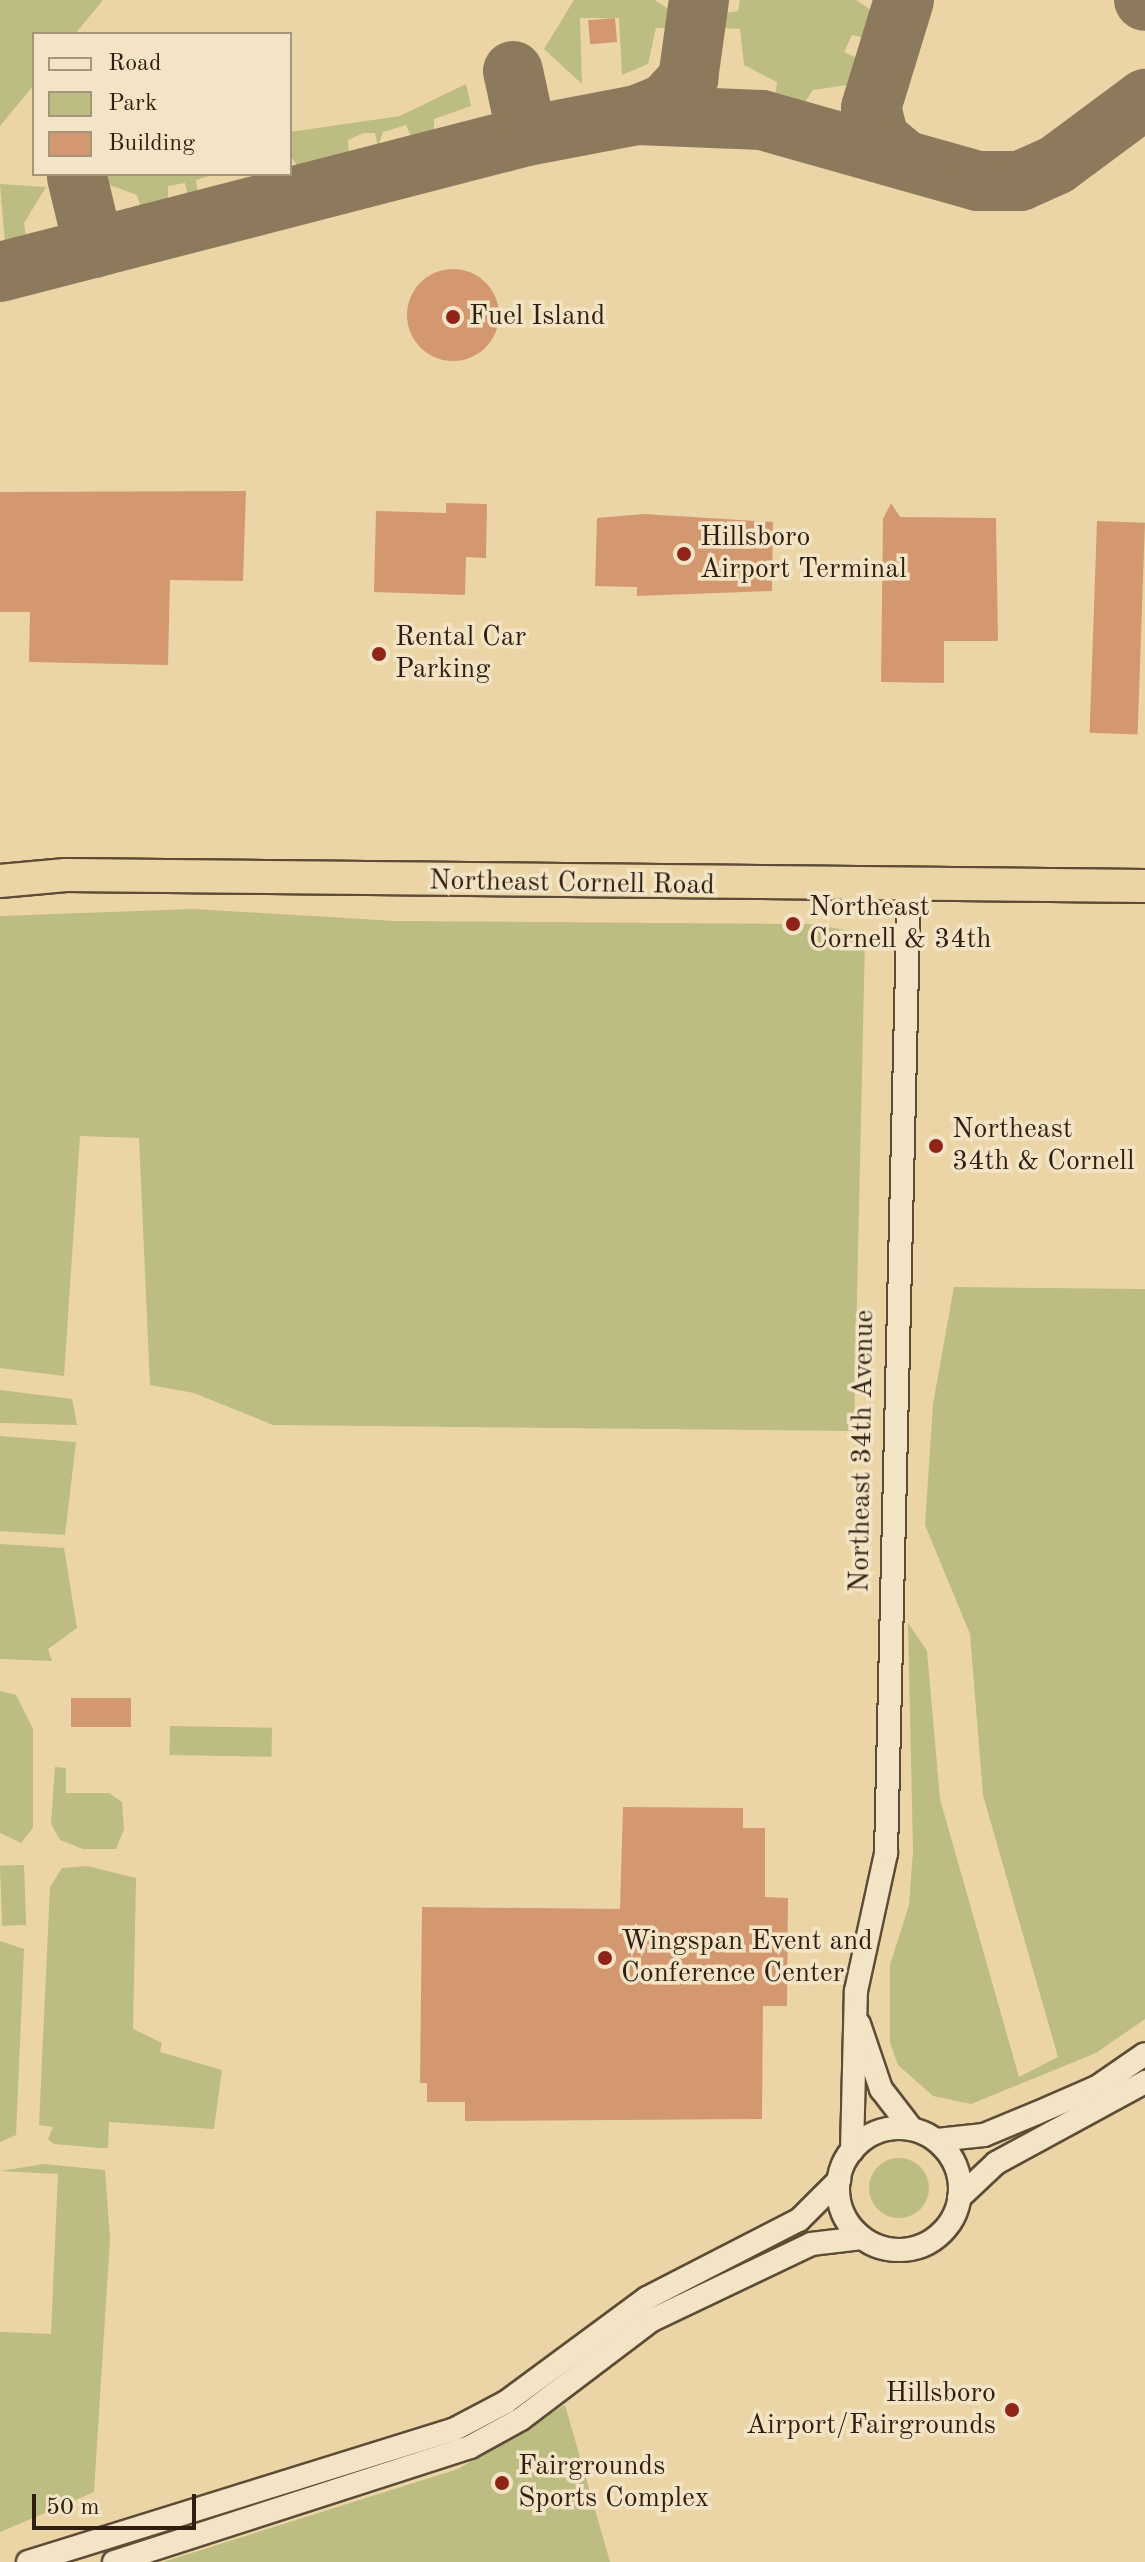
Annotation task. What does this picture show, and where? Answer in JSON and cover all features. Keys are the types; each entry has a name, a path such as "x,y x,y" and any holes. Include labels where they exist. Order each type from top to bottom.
{"highway":[{"name":"Northeast Cornell Road","path":"0,881 79,875 909,886 1145,886"}],"street":[{"name":"Northeast 34th Avenue","path":"852,2151 859,1965 886,1853 909,886"},
{"name":"Northeast 34th Avenue","path":"856,2013 881,2089 911,2128"},
{"path":"937,2140 984,2135 1097,2087 1145,2054"},
{"path":"114,2562 470,2447 521,2419 652,2320 811,2244 862,2238 890,2249 921,2246 944,2229 959,2198 996,2163 1145,2082"},
{"path":"28,2562 453,2430 506,2402 647,2298 799,2220 839,2180 852,2151 879,2131 911,2128 937,2140 955,2164 959,2198"},
{"path":"839,2180 844,2214 862,2238"}],"green space":[{"path":"0,0 103,0 77,32 32,32 32,87 0,126"},
{"path":"574,0 655,0 673,12 673,28 656,28 648,64 622,75 619,18 580,18 582,84 544,49"},
{"path":"740,0 856,0 874,12 866,38 852,35 844,52 859,59 848,85 813,90 805,102 775,96 777,82 744,65 740,29 724,28 724,13 738,11"},
{"path":"466,84 471,106 434,119 434,133 412,139 406,125 383,132 378,147 375,133 363,133 348,140 349,155 298,168 292,158 292,132 400,116"},
{"path":"106,176 209,176 196,180 198,195 188,197 185,183 168,186 168,202 141,208 137,195 104,183"},
{"path":"0,184 46,187 24,223 26,238 5,243"},
{"path":"193,909 395,921 810,924 857,932 865,939 854,1431 273,1425 194,1393 150,1385 139,1138 80,1136 64,1376 0,1368 0,916"},
{"path":"954,1287 1145,1289 1145,2019 1096,2053 971,2104 933,2096 898,2065 890,2043 890,1965 909,1905 913,1851 908,1623 927,1651 940,1799 1019,2077 1058,2057 983,1795 970,1634 925,1525 933,1404"},
{"path":"0,1390 72,1399 77,1425 0,1423"},
{"path":"0,1436 76,1442 65,1535 0,1531"},
{"path":"0,1544 64,1548 77,1628 48,1649 52,1661 0,1659"},
{"path":"0,1691 16,1695 33,1729 33,1828 21,1843 0,1833"},
{"path":"170,1726 272,1728 271,1757 169,1755"},
{"path":"55,1767 66,1768 66,1793 109,1793 122,1802 124,1829 116,1849 83,1849 60,1840 51,1824"},
{"path":"24,1865 26,1925 2,1926 0,1866"},
{"path":"87,1866 136,1878 133,2029 162,2043 160,2052 222,2070 214,2129 109,2122 108,2148 101,2148 54,2144 48,2139 53,2127 39,2125 50,1887 62,1868"},
{"path":"0,1941 24,1949 16,2135 0,2142"},
{"path":"899,2158 910,2160 920,2167 927,2177 927,2199 920,2209 910,2216 899,2218 888,2216 878,2209 871,2199 869,2188 871,2177 878,2167 888,2160"},
{"path":"44,2164 105,2170 110,2239 94,2492 0,2532 0,2332 51,2334 58,2174 0,2171"},
{"name":"Fairgrounds Sports Complex","path":"565,2405 610,2562 163,2562 458,2469"}],"building":[{"path":"615,18 617,42 590,44 588,20"},
{"name":"Fuel Island","path":"453,269 470,273 485,283 495,298 499,315 495,332 485,347 470,357 453,361 436,357 421,347 411,332 407,315 411,298 421,283 436,273"},
{"path":"246,491 243,581 170,580 168,665 29,662 30,612 0,612 0,492"},
{"path":"446,503 487,504 486,558 466,557 465,595 374,592 376,511 446,513"},
{"path":"891,503 900,517 996,518 998,641 944,641 944,683 881,682 883,519"},
{"name":"Hillsboro Airport Terminal","path":"644,514 773,522 772,591 637,596 637,587 595,586 597,518"},
{"path":"1097,521 1145,523 1138,735 1090,733"},
{"path":"71,1698 131,1698 131,1727 71,1727"},
{"name":"Wingspan Event and Conference Center","path":"623,1807 743,1808 743,1828 765,1828 765,1897 788,1898 787,2006 763,2006 762,2119 465,2121 465,2102 427,2102 427,2083 420,2083 422,1907 620,1909"}],"taxiway":[{"path":"637,115 666,103 688,79 699,0"},
{"path":"902,158 879,139 871,108 904,0"},
{"path":"513,71 527,136"},
{"path":"0,272 527,136 637,115 762,120 978,181 1020,181 1056,165 1145,99"},
{"path":"77,177 94,248"}],"place":[{"name":"Fuel Island","path":"453,317"},
{"name":"Hillsboro Airport Terminal","path":"684,554"},
{"name":"Rental Car Parking","path":"379,654"},
{"name":"Northeast Cornell & 34th","path":"793,924"},
{"name":"Northeast 34th & Cornell","path":"936,1146"},
{"name":"Wingspan Event and Conference Center","path":"605,1958"},
{"name":"Hillsboro Airport/Fairgrounds","path":"1012,2410"},
{"name":"Fairgrounds Sports Complex","path":"502,2483"}]}
